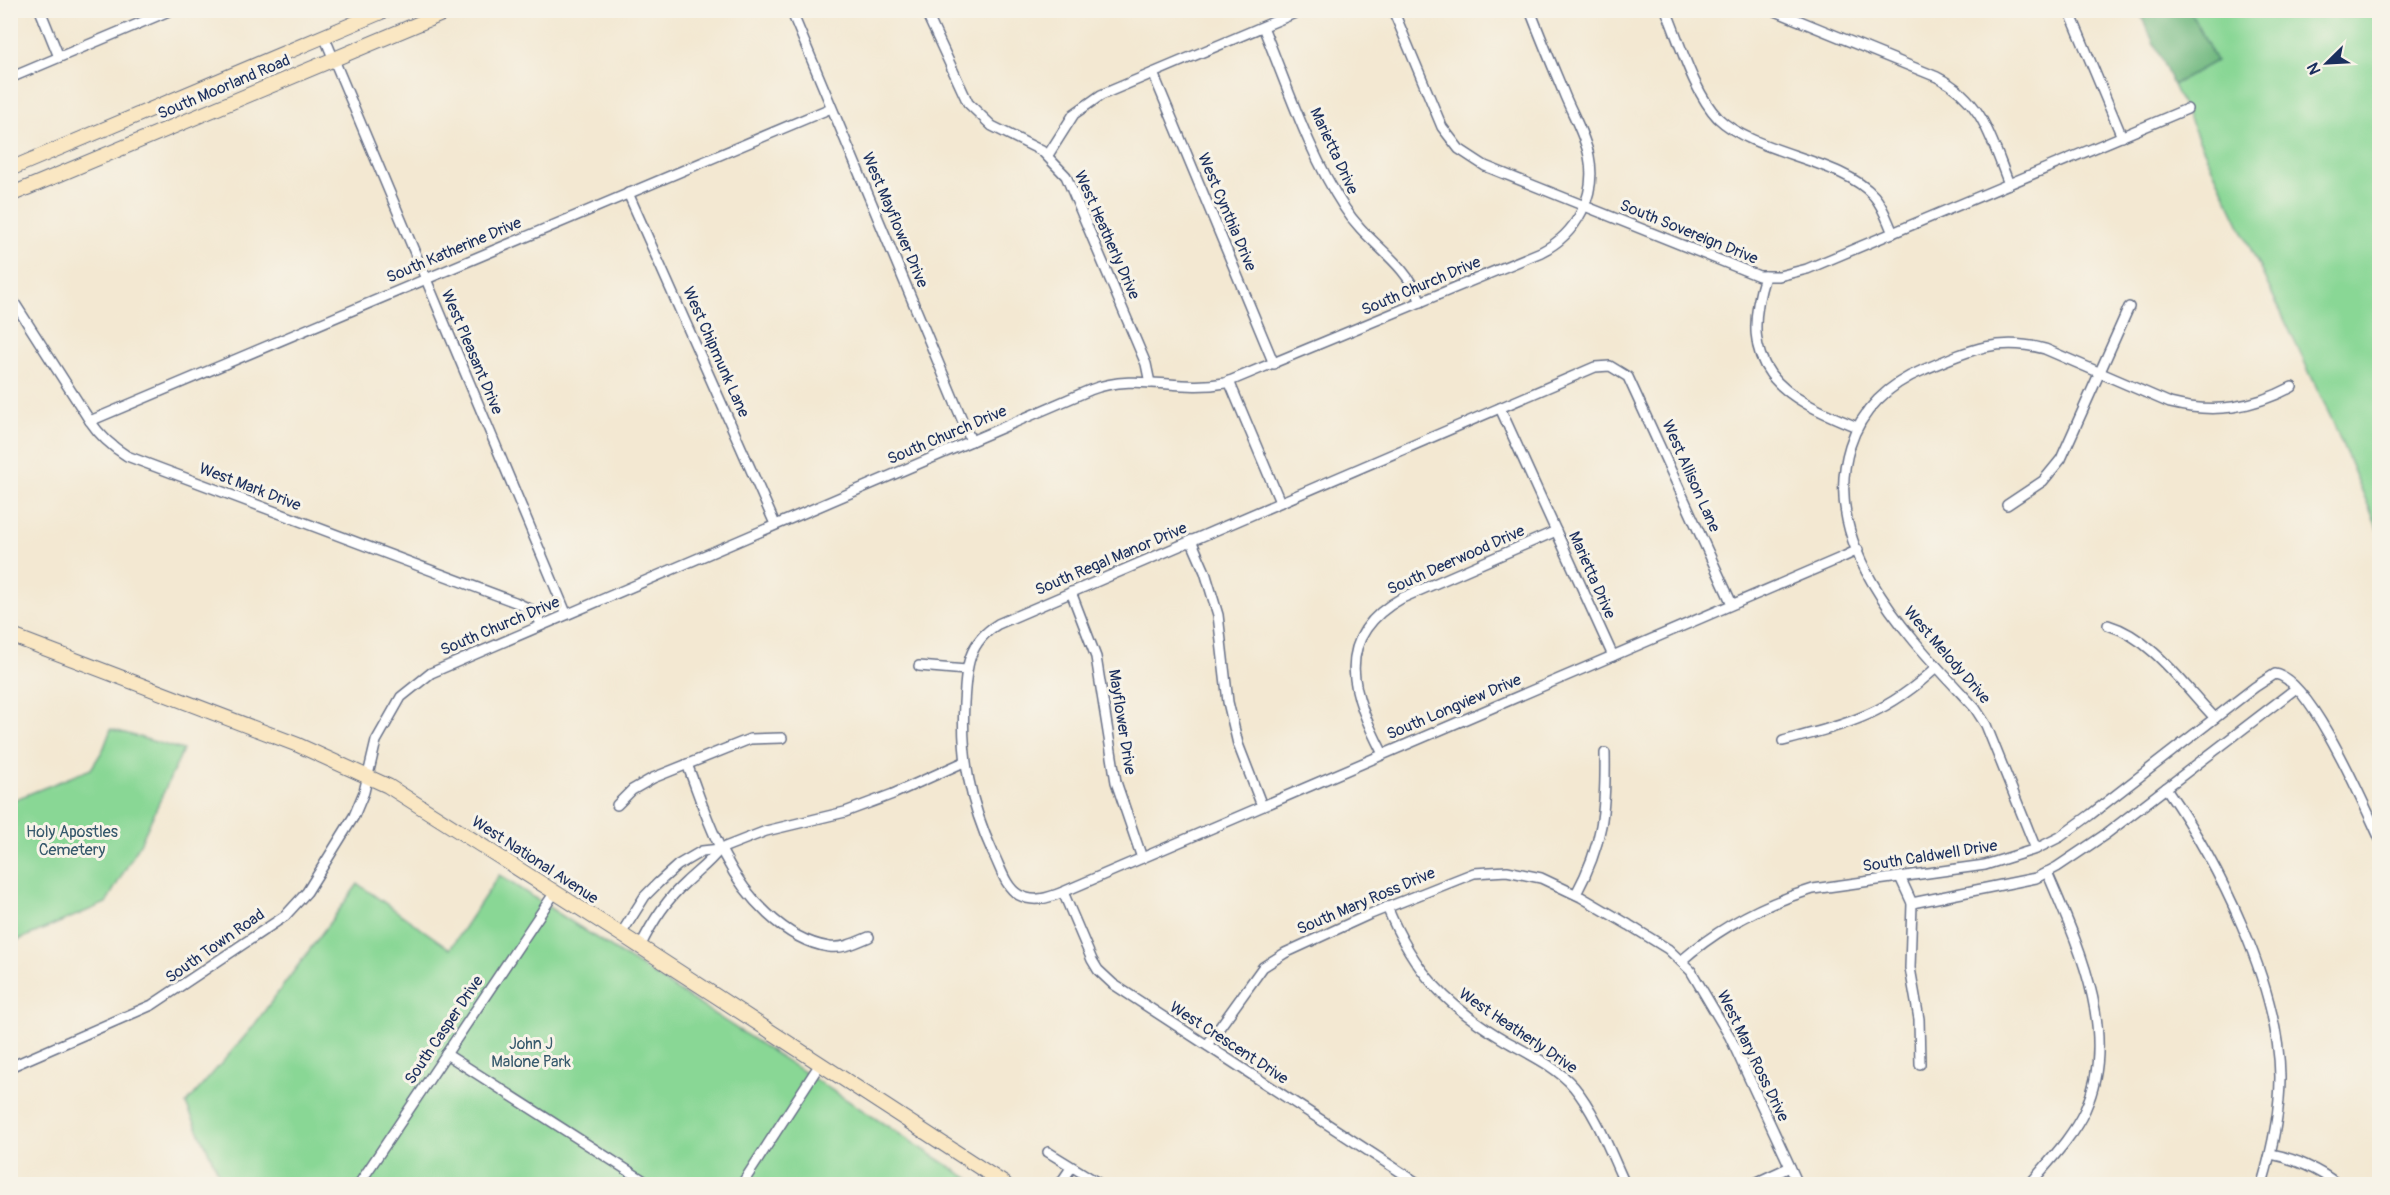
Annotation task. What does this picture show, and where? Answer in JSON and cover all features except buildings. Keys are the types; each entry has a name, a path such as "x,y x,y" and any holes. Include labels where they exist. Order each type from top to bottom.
{"main road":[{"name":"South Moorland Road","path":"10,169 386,10"},
{"name":"South Moorland Road","path":"10,195 451,10"},
{"name":"West National Avenue","path":"10,635 298,745 366,775 419,804 1005,1185"}],"street":[{"path":"40,10 59,57"},
{"path":"10,78 171,10"},
{"name":"West Mayflower Drive","path":"791,10 971,441"},
{"name":"West Heatherly Drive","path":"925,10 968,103 992,126 1048,155 1059,166 1072,187 1146,364 1150,383"},
{"path":"1048,155 1066,124 1087,103 1302,10"},
{"name":"South Sovereign Drive","path":"1393,10 1442,127 1459,149 1485,166 1744,272 1765,276 1807,269 2187,109"},
{"path":"1530,10 1589,155 1591,179 1584,206"},
{"path":"1666,10 1701,93 1718,118 1744,135 1857,183 1878,201 1893,233"},
{"path":"1773,10 1937,77 1959,90 1982,118 2009,184"},
{"path":"2069,10 2122,137"},
{"name":"Marietta Drive","path":"1263,27 1334,193 1359,227 1404,270 1421,302"},
{"name":"West Pleasant Drive","path":"324,36 566,613"},
{"name":"West Cynthia Drive","path":"1153,73 1274,364"},
{"name":"South Katherine Drive","path":"90,421 831,108"},
{"name":"West Chipmunk Lane","path":"628,193 775,524"},
{"name":"South Church Drive","path":"366,775 376,741 401,697 408,688 444,666 1103,385 1130,381 1187,387 1229,381 1274,364 1547,249 1569,231 1584,206"},
{"path":"1765,276 1756,307 1754,326 1758,348 1770,374 1797,400 1857,427"},
{"name":"West Mark Drive","path":"10,297 90,421 107,443 127,456 515,602 532,610 542,624"},
{"path":"2007,505 2034,488 2055,469 2129,307"},
{"name":"West Melody Drive","path":"2036,849 1986,725 1975,708 1894,618 1857,550 1845,513 1843,489 1845,460 1857,427 1877,400 1905,378 1980,347 2002,343 2045,349 2170,403 2208,410 2242,407 2292,387"},
{"name":"South Regal Manor Drive","path":"1063,892 1042,899 1032,899 1020,895 1010,886 976,809 964,762 962,738 966,670 975,644 986,631 1071,592 1595,367 1614,368"},
{"name":"West Allison Lane","path":"1614,368 1628,377 1633,386 1732,604"},
{"path":"1229,381 1280,502"},
{"name":"Marietta Drive","path":"1500,408 1613,656"},
{"name":"South Deerwood Drive","path":"1383,754 1356,695 1354,677 1356,652 1371,622 1383,610 1402,598 1556,531"},
{"path":"1191,540 1205,572 1218,615 1228,702 1238,744 1262,806"},
{"name":"South Longview Drive","path":"1063,892 1857,550"},
{"name":"Mayflower Drive","path":"1071,592 1096,657 1116,782 1142,858"},
{"path":"2108,625 2120,629 2140,642 2215,718"},
{"path":"919,666 966,670"},
{"path":"1782,741 1853,722 1884,709 1937,667"},
{"name":"South Caldwell Drive","path":"1681,961 1710,937 1758,908 1814,889 1985,865 2036,849 2060,837 2090,815 2270,676 2280,675 2295,688"},
{"path":"1912,903 2036,878 2047,872 2076,855 2295,688 2338,750 2379,839"},
{"path":"617,805 642,783 687,764 750,739 782,738"},
{"path":"1576,894 1595,855 1602,828 1605,753"},
{"path":"621,934 645,897 678,865 702,851 720,849 766,831 845,812 876,801 964,762"},
{"path":"687,764 720,849 752,898 792,932 830,947 845,946 869,937"},
{"name":"South Town Road","path":"10,1067 161,1000 285,916 307,892 342,838 361,799 366,775"},
{"path":"2166,788 2204,847 2221,881 2263,984 2275,1031 2280,1077 2271,1154 2262,1185"},
{"path":"640,947 654,919 670,898 708,865 720,849"},
{"name":"South Mary Ross Drive","path":"1207,1045 1263,967 1294,949 1387,907 1474,873 1507,871 1540,878 1576,894"},
{"path":"2030,1185 2065,1142 2084,1112 2096,1079 2099,1047 2095,1006 2081,960 2047,872"},
{"path":"1900,877 1912,903 1910,968 1919,1019 1920,1064"},
{"name":"South Casper Drive","path":"359,1185 555,892"},
{"name":"West Crescent Drive","path":"1063,892 1098,970 1136,1000 1419,1185"},
{"name":"West Mary Ross Drive","path":"1576,894 1668,949 1691,970 1715,1007 1798,1185"},
{"name":"West Heatherly Drive","path":"1387,907 1404,943 1444,999 1487,1030 1552,1068 1573,1086 1591,1113 1625,1185"},
{"path":"446,1054 649,1185"},
{"path":"742,1185 820,1064"},
{"path":"1048,1152 1101,1185"},
{"path":"2271,1154 2282,1156 2311,1169 2337,1185"},
{"path":"1753,1185 1790,1167"},
{"path":"1060,1185 1071,1168"}],"green space":[{"path":"2139,11 2190,11 2216,61 2173,85"},
{"path":"2190,11 2379,11 2379,531 2332,420 2173,85 2216,61"},
{"name":"Holy Apostles Cemetery","path":"111,729 183,750 140,844 106,903 11,943 11,801 91,769 103,750"},
{"name":"John J Malone Park","path":"499,875 977,1184 224,1184 186,1104 252,1028 358,884 450,949"}]}
